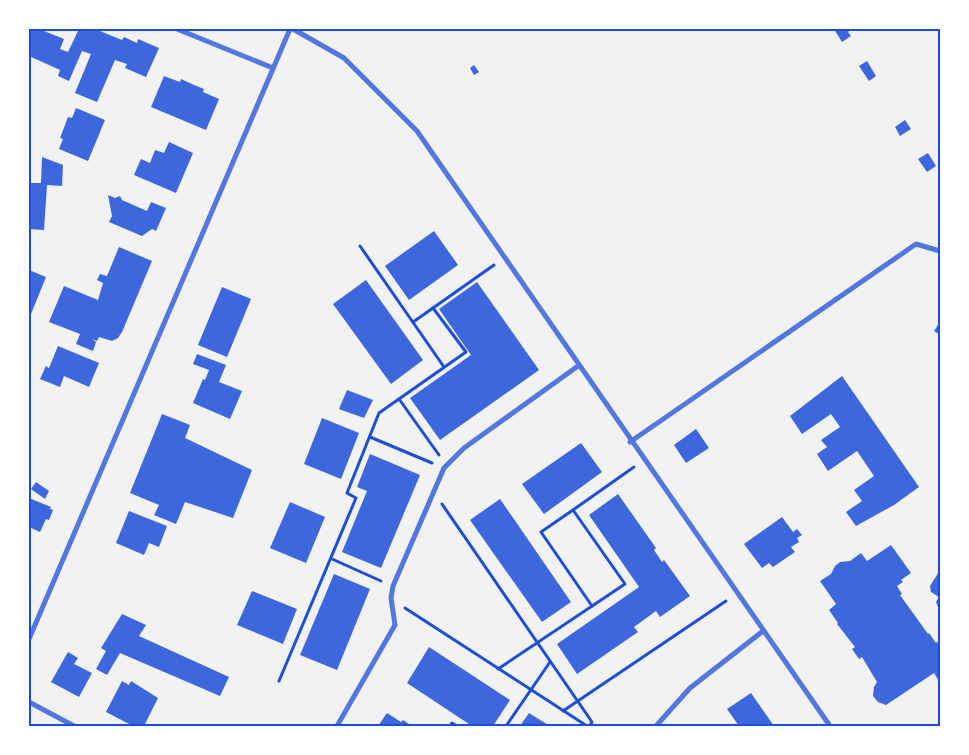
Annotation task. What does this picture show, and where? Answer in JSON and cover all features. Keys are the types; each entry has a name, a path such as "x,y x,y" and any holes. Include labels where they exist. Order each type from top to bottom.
{"street":[{"path":"177,29 272,68"},
{"path":"29,639 272,68 292,29 344,58 416,131 643,461 830,726"},
{"path":"630,442 916,244 940,251"},
{"path":"337,726 395,625 391,598 393,586 433,491 446,467 478,437 578,366"},
{"path":"656,726 690,688 763,631"},
{"path":"29,702 74,726"}],"path":[{"path":"360,246 444,367"},
{"path":"413,322 504,258"},
{"path":"280,681 356,498 348,493 379,413 466,352 433,308"},
{"path":"399,399 446,467"},
{"path":"370,437 446,467"},
{"path":"592,606 541,532 643,461"},
{"path":"391,598 588,726 592,722 433,491"},
{"path":"498,669 624,584 573,510"},
{"path":"332,559 393,586"},
{"path":"564,711 737,594"},
{"path":"506,726 550,662"},
{"path":"450,726 452,723 457,726"}],"building":[{"path":"29,29 39,29 64,39 60,49 68,52 79,29 95,29 122,40 124,37 137,43 138,39 159,48 146,77 125,68 127,64 115,60 97,102 75,93 91,54 82,51 69,81 58,76 60,70 29,56"},
{"path":"834,29 852,29 848,32 851,36 842,42"},
{"path":"867,61 876,76 869,81 859,66"},
{"path":"474,65 479,72 474,75 470,68"},
{"path":"164,76 180,82 181,79 204,89 203,92 219,99 206,130 151,107"},
{"path":"76,108 105,120 88,161 59,149 63,139 60,138 68,117 72,118"},
{"path":"905,120 911,129 900,136 895,127"},
{"path":"169,142 193,153 176,193 134,175 141,159 150,163 155,150 164,153"},
{"path":"928,153 936,166 927,172 918,159"},
{"path":"42,157 63,165 62,186 47,185 44,230 29,229 29,183 41,183"},
{"path":"108,195 115,198 120,196 122,200 147,211 151,202 166,208 156,231 152,229 142,236 109,222 112,216"},
{"path":"434,231 458,265 409,300 385,266"},
{"path":"119,247 152,261 122,332 118,338 112,341 99,337 97,341 92,339 96,342 93,351 76,344 80,334 49,322 64,286 98,300 103,283 97,280 100,274 107,276"},
{"path":"29,270 46,277 31,314 29,313"},
{"path":"366,280 423,360 391,384 333,304"},
{"path":"477,282 539,370 440,440 410,398 471,355 439,309"},
{"path":"222,287 251,299 227,357 198,345"},
{"path":"940,322 940,335 934,331"},
{"path":"58,346 99,363 89,387 64,376 60,387 40,379 46,366 49,368"},
{"path":"197,354 226,365 219,382 242,391 230,419 193,403 209,370 193,364"},
{"path":"842,376 919,487 894,505 856,526 846,512 862,501 854,490 874,476 857,451 828,471 817,454 827,447 821,440 840,427 831,414 802,434 790,416"},
{"path":"347,390 373,400 364,418 339,409"},
{"path":"162,414 190,425 185,438 252,470 233,518 185,502 176,524 154,515 159,505 130,493"},
{"path":"322,418 359,433 341,479 304,464"},
{"path":"696,429 709,448 686,463 674,445"},
{"path":"581,443 602,472 544,514 522,484"},
{"path":"370,454 420,475 381,568 342,552 367,491 357,487"},
{"path":"36,482 49,491 45,499 31,489"},
{"path":"618,494 656,548 654,550 662,562 664,560 690,596 660,617 656,611 634,627 638,632 577,674 557,644 639,587 589,515"},
{"path":"29,498 51,507 50,509 53,510 49,520 46,519 40,532 29,527"},
{"path":"500,499 571,602 542,622 470,520"},
{"path":"290,502 325,517 306,563 270,548"},
{"path":"129,511 167,526 159,547 149,543 144,555 116,543"},
{"path":"782,517 793,532 797,529 802,535 797,538 799,542 791,547 795,552 773,567 769,563 762,568 744,544"},
{"path":"891,545 911,573 901,580 903,582 897,586 902,594 900,595 936,643 940,640 940,683 934,673 886,705 878,702 873,696 874,687 877,682 862,657 859,659 852,649 855,647 837,624 829,610 836,604 820,581 831,574 835,566 840,562 850,561 861,553 867,561"},
{"path":"940,570 940,612 936,602 939,597 931,592 930,586"},
{"path":"334,574 370,589 337,670 300,655"},
{"path":"252,591 297,609 283,644 237,625"},
{"path":"122,614 146,625 139,636 229,677 220,696 120,653 107,675 96,669 106,651 101,648"},
{"path":"429,647 510,700 493,726 472,726 407,683"},
{"path":"68,652 78,658 74,664 92,673 79,697 51,682"},
{"path":"122,681 129,685 131,681 158,698 144,726 133,726 106,712"},
{"path":"751,693 774,726 739,726 727,709"},
{"path":"387,713 401,722 403,720 412,726 378,726"},
{"path":"529,713 550,726 520,726"}]}
